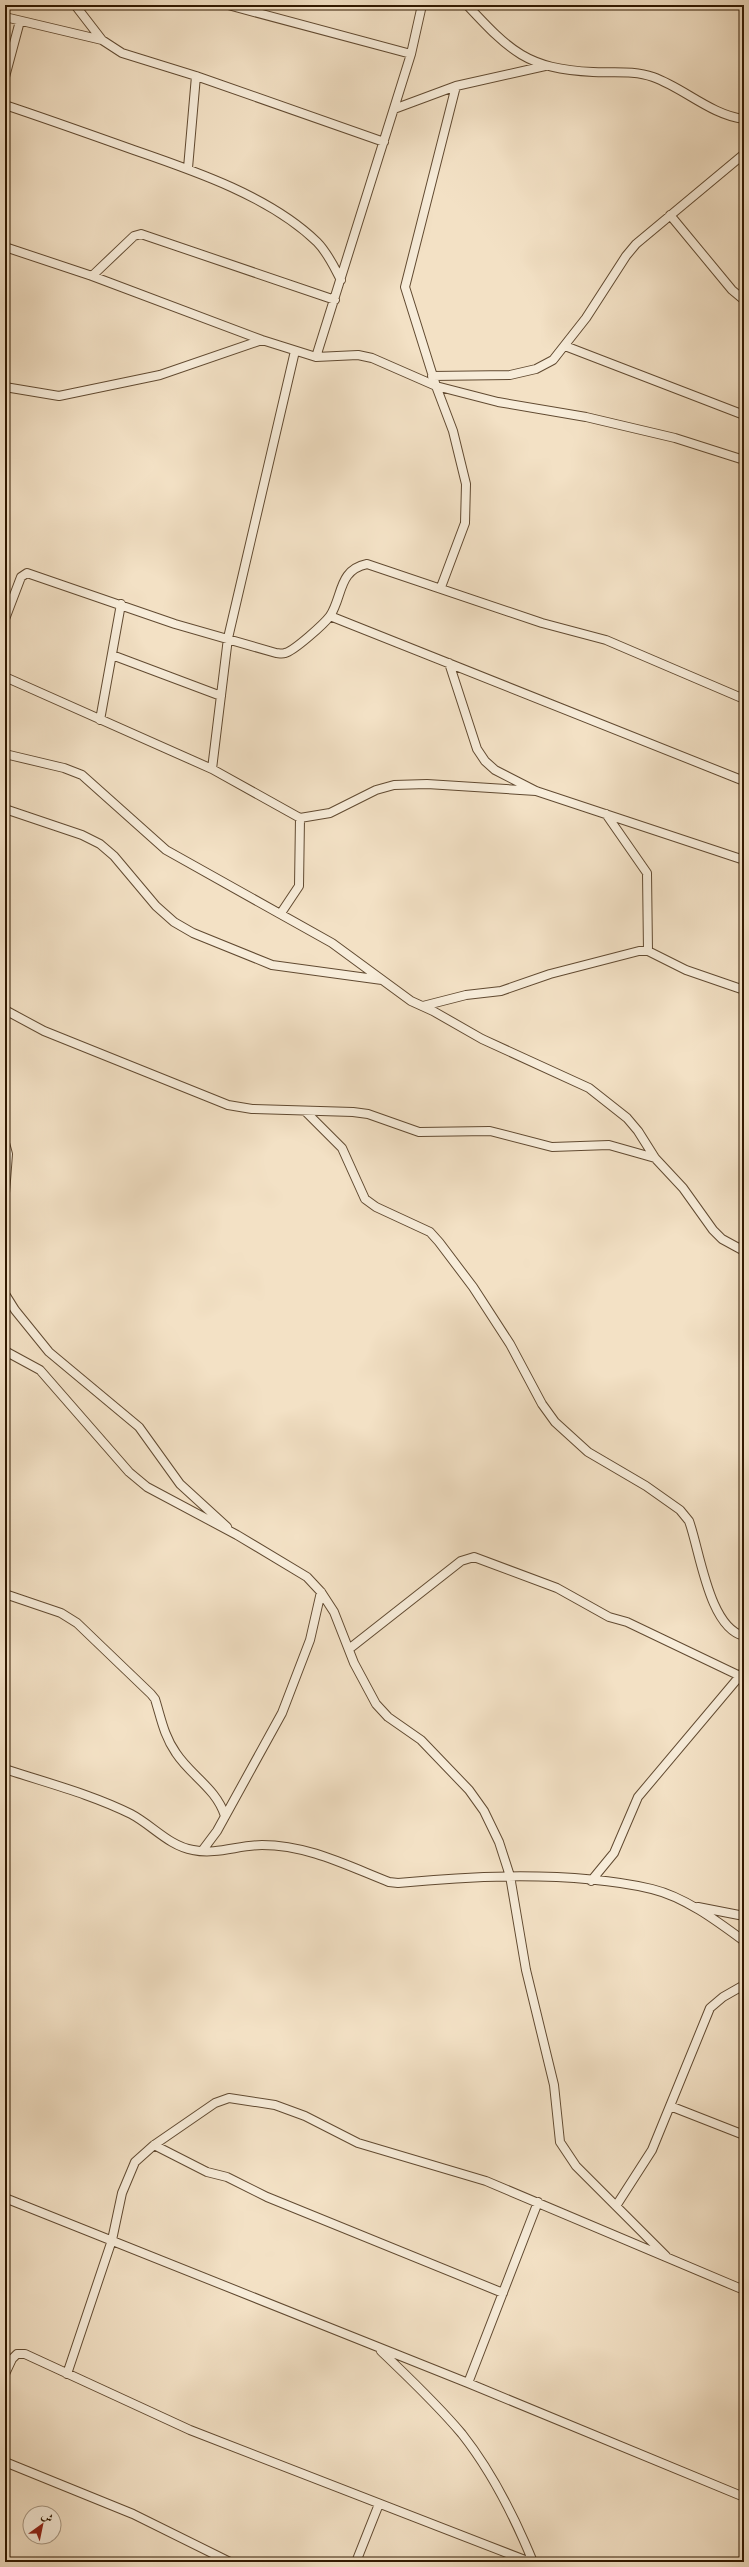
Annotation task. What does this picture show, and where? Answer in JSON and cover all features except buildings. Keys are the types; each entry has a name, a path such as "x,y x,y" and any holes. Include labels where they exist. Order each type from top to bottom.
{"street":[{"path":"74,5 102,40 122,53 196,76 384,142"},
{"path":"228,5 411,54"},
{"path":"316,357 411,54 422,5"},
{"path":"467,5 501,42 522,57 545,66 580,71 634,73 653,77 734,118 744,119"},
{"path":"5,17 102,40"},
{"path":"5,77 20,21"},
{"path":"394,109 456,86 545,66"},
{"path":"188,168 196,76"},
{"path":"441,587 465,523 466,484 453,431 432,376 405,286 456,86"},
{"path":"5,105 188,168 254,198 302,230 328,255 341,280"},
{"path":"734,118 744,113"},
{"path":"432,376 510,375 536,369 553,360 586,318 626,256 644,236 744,154"},
{"path":"670,215 732,290 744,300"},
{"path":"92,276 134,236 141,234 335,300"},
{"path":"5,247 92,276 295,351 316,357 358,355 372,358 436,386 498,402 586,417 675,438 744,460"},
{"path":"5,387 59,396 160,375 262,340"},
{"path":"565,346 744,415"},
{"path":"212,769 228,638 295,351"},
{"path":"5,620 21,577 27,573 121,604 175,624 276,653 285,653 296,647 330,616 343,582 350,571 367,564 441,587 542,623 606,640 744,699"},
{"path":"100,720 121,604"},
{"path":"330,616 744,780"},
{"path":"112,655 221,696"},
{"path":"449,663 478,750 485,761 495,770 536,791 744,860"},
{"path":"5,677 212,769 300,818 330,813 376,790 394,785 427,784 536,791"},
{"path":"5,754 64,768 82,775 166,850 332,943 411,1001 423,1006 482,1039 589,1088 627,1118 638,1131 655,1158 683,1188 713,1230 722,1240 744,1251"},
{"path":"5,809 82,835 100,844 114,856 156,906 174,922 193,933 272,965 384,981"},
{"path":"606,814 646,873 648,951"},
{"path":"281,914 299,886 300,818"},
{"path":"423,1006 466,995 500,991 585,964 648,951 686,970 744,990"},
{"path":"5,1010 44,1031 228,1105 240,1108 368,1114 419,1132 470,1130 502,1133 563,1148 609,1145 655,1158"},
{"path":"306,1111 342,1148 365,1199 376,1207 430,1232 439,1242 473,1287 510,1344 542,1404 555,1422 588,1452 646,1486 680,1510 691,1526 716,1611 725,1625 736,1634 744,1636"},
{"path":"5,1144 8,1154 5,1193"},
{"path":"5,1294 15,1310 49,1352 139,1427 180,1484 237,1535"},
{"path":"5,1351 40,1370 129,1472 141,1482 168,1500 237,1535 295,1569 321,1592 334,1612 354,1663 376,1704 388,1717 421,1740 469,1790 484,1811 499,1842 510,1876 526,1970 552,2077 560,2142 576,2166 666,2256"},
{"path":"349,1649 461,1561 474,1557 557,1588 610,1617 627,1622 742,1674 638,1797 614,1853 591,1881"},
{"path":"202,1851 226,1816 282,1713 298,1676 310,1640 321,1592"},
{"path":"5,1594 61,1613 77,1623 151,1694 155,1699 165,1736 176,1754 214,1794 226,1816"},
{"path":"5,1769 105,1803 142,1821 176,1844 202,1851 261,1845 306,1850 389,1882 398,1883 510,1876 591,1881 652,1890 691,1906 744,1941"},
{"path":"691,1906 744,1916"},
{"path":"616,2206 652,2150 710,2008 723,1997 744,1985"},
{"path":"67,2374 112,2240 122,2193 135,2162 154,2145 215,2103 229,2098 249,2099 275,2105 305,2116 358,2143 486,2181 744,2290"},
{"path":"670,2106 744,2135"},
{"path":"154,2145 207,2172 227,2177 267,2196 503,2293"},
{"path":"5,2198 468,2383 744,2497"},
{"path":"468,2383 538,2202"},
{"path":"378,2347 438,2407 463,2436 494,2482 533,2562"},
{"path":"5,2374 12,2359 18,2354 25,2354 190,2430 530,2562"},
{"path":"5,2462 133,2514 230,2562"},
{"path":"356,2562 379,2504"}]}
